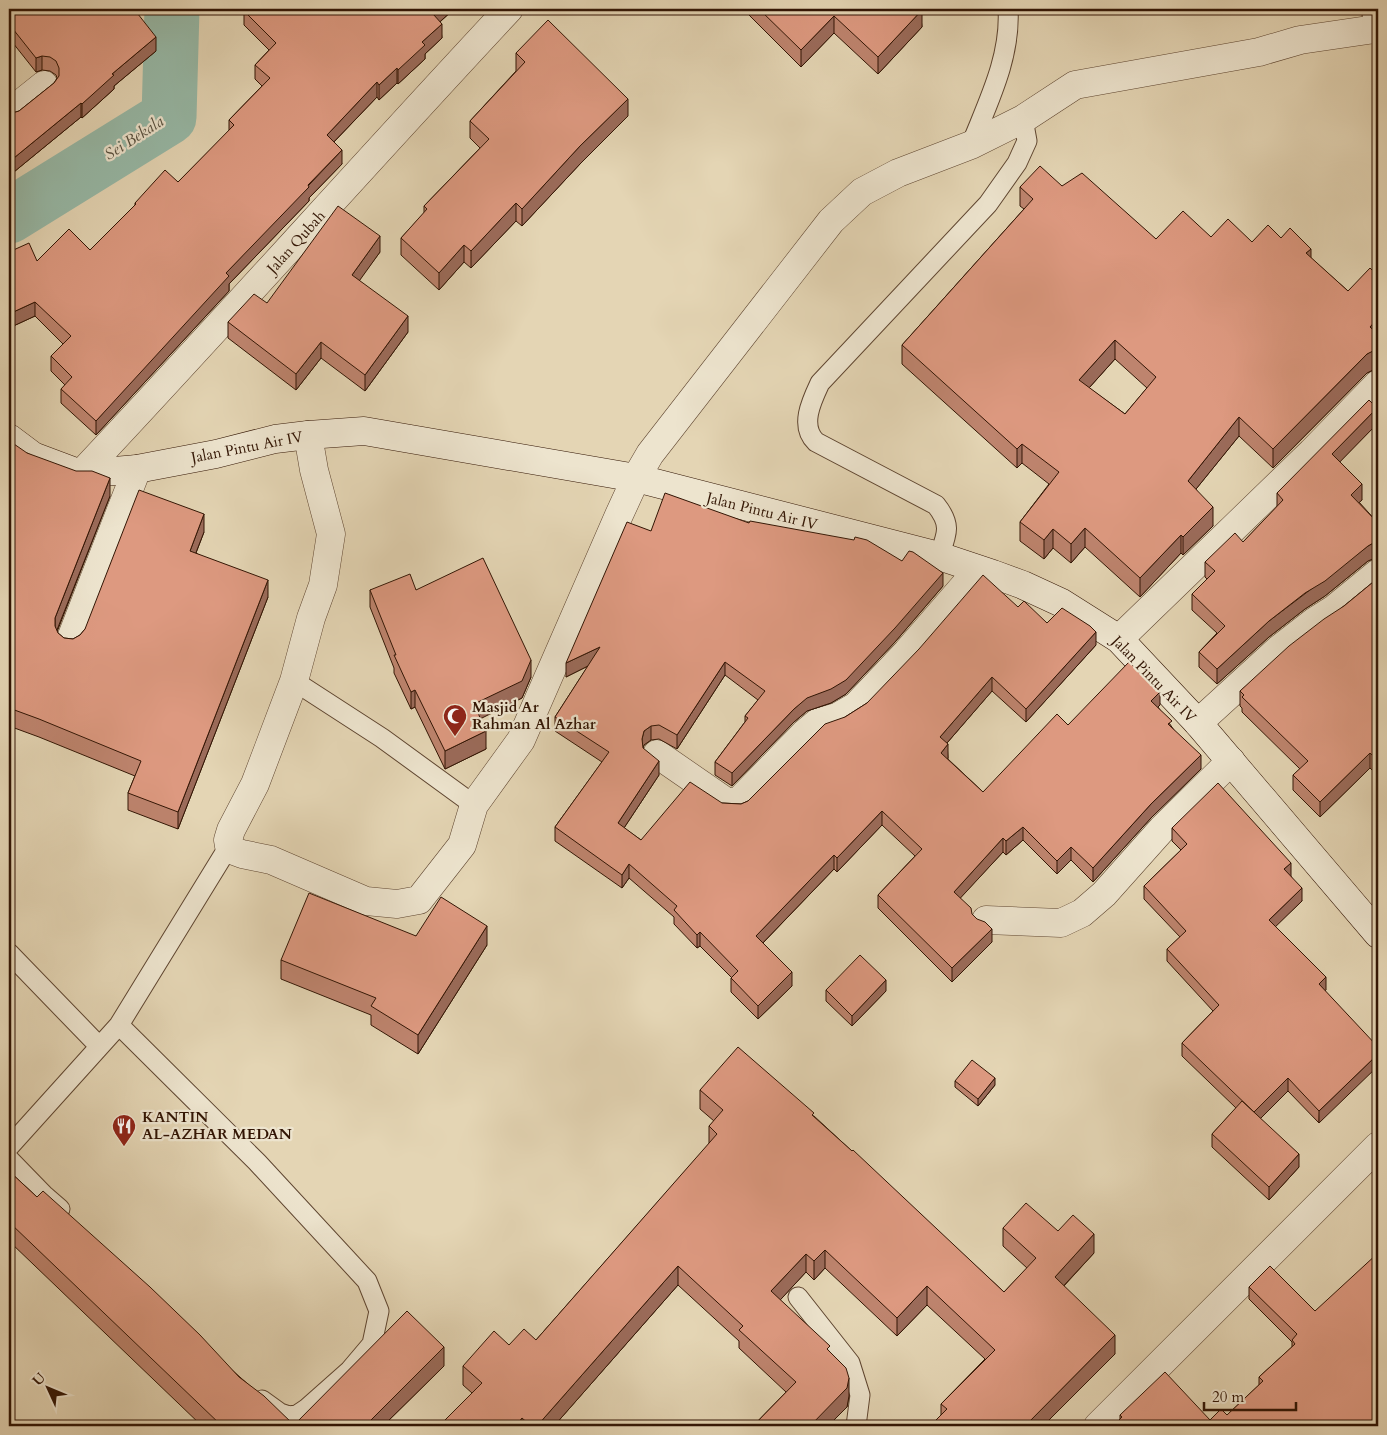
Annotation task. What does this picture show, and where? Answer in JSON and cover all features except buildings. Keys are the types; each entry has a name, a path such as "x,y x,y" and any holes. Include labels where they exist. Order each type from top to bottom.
{"street":[{"name":"Jalan Qubah","path":"81,474 197,350 424,99 499,12"},
{"path":"308,435 314,470 331,534 323,585 311,618 294,681 254,784 231,830 228,840 229,846 234,851 270,860 366,901 397,904 419,900 462,845 474,805 521,740 636,478 650,454 831,221 862,192 898,173 971,145 1023,119 1075,86 1259,52 1300,40 1375,23"},
{"path":"9,113 44,85"},
{"path":"1119,639 1312,452 1378,384"},
{"name":"Jalan Pintu Air IV","path":"9,438 33,456 81,474 137,468 216,454 275,439 364,432 636,478 939,556 1023,585 1062,604 1119,639 1198,723 1378,934"},
{"path":"70,641 137,468"},
{"path":"657,754 725,801 737,803 817,723 837,717 856,706 907,652 978,570"},
{"path":"1198,723 1278,649 1334,609 1378,573"},
{"path":"986,920 1061,923 1082,913 1104,894 1162,829 1231,761"},
{"path":"1098,1426 1378,1146"}],"lane":[{"path":"971,145 999,73 1006,42 1008,9"},
{"path":"939,556 948,530 944,514 936,505 816,442 812,438 808,427 810,407 820,383 988,204 1017,163 1027,141 1023,119"},
{"path":"294,681 382,738 474,805"},
{"path":"9,1148 119,1025 229,846"},
{"path":"9,953 99,1046"},
{"path":"119,1025 257,1162 367,1282 378,1311 372,1344 350,1370 297,1415 289,1416 280,1413 247,1388"},
{"path":"9,1159 45,1196 75,1222"},
{"path":"798,1297 850,1363 860,1395 856,1426"}],"waterway":[{"name":"Sei Bekala","path":"9,216 169,117 172,9"}],"place":[{"name":"Masjid Ar Rahman Al Azhar","path":"455,737"},
{"name":"KANTIN AL-AZHAR MEDAN","path":"124,1147"}]}
